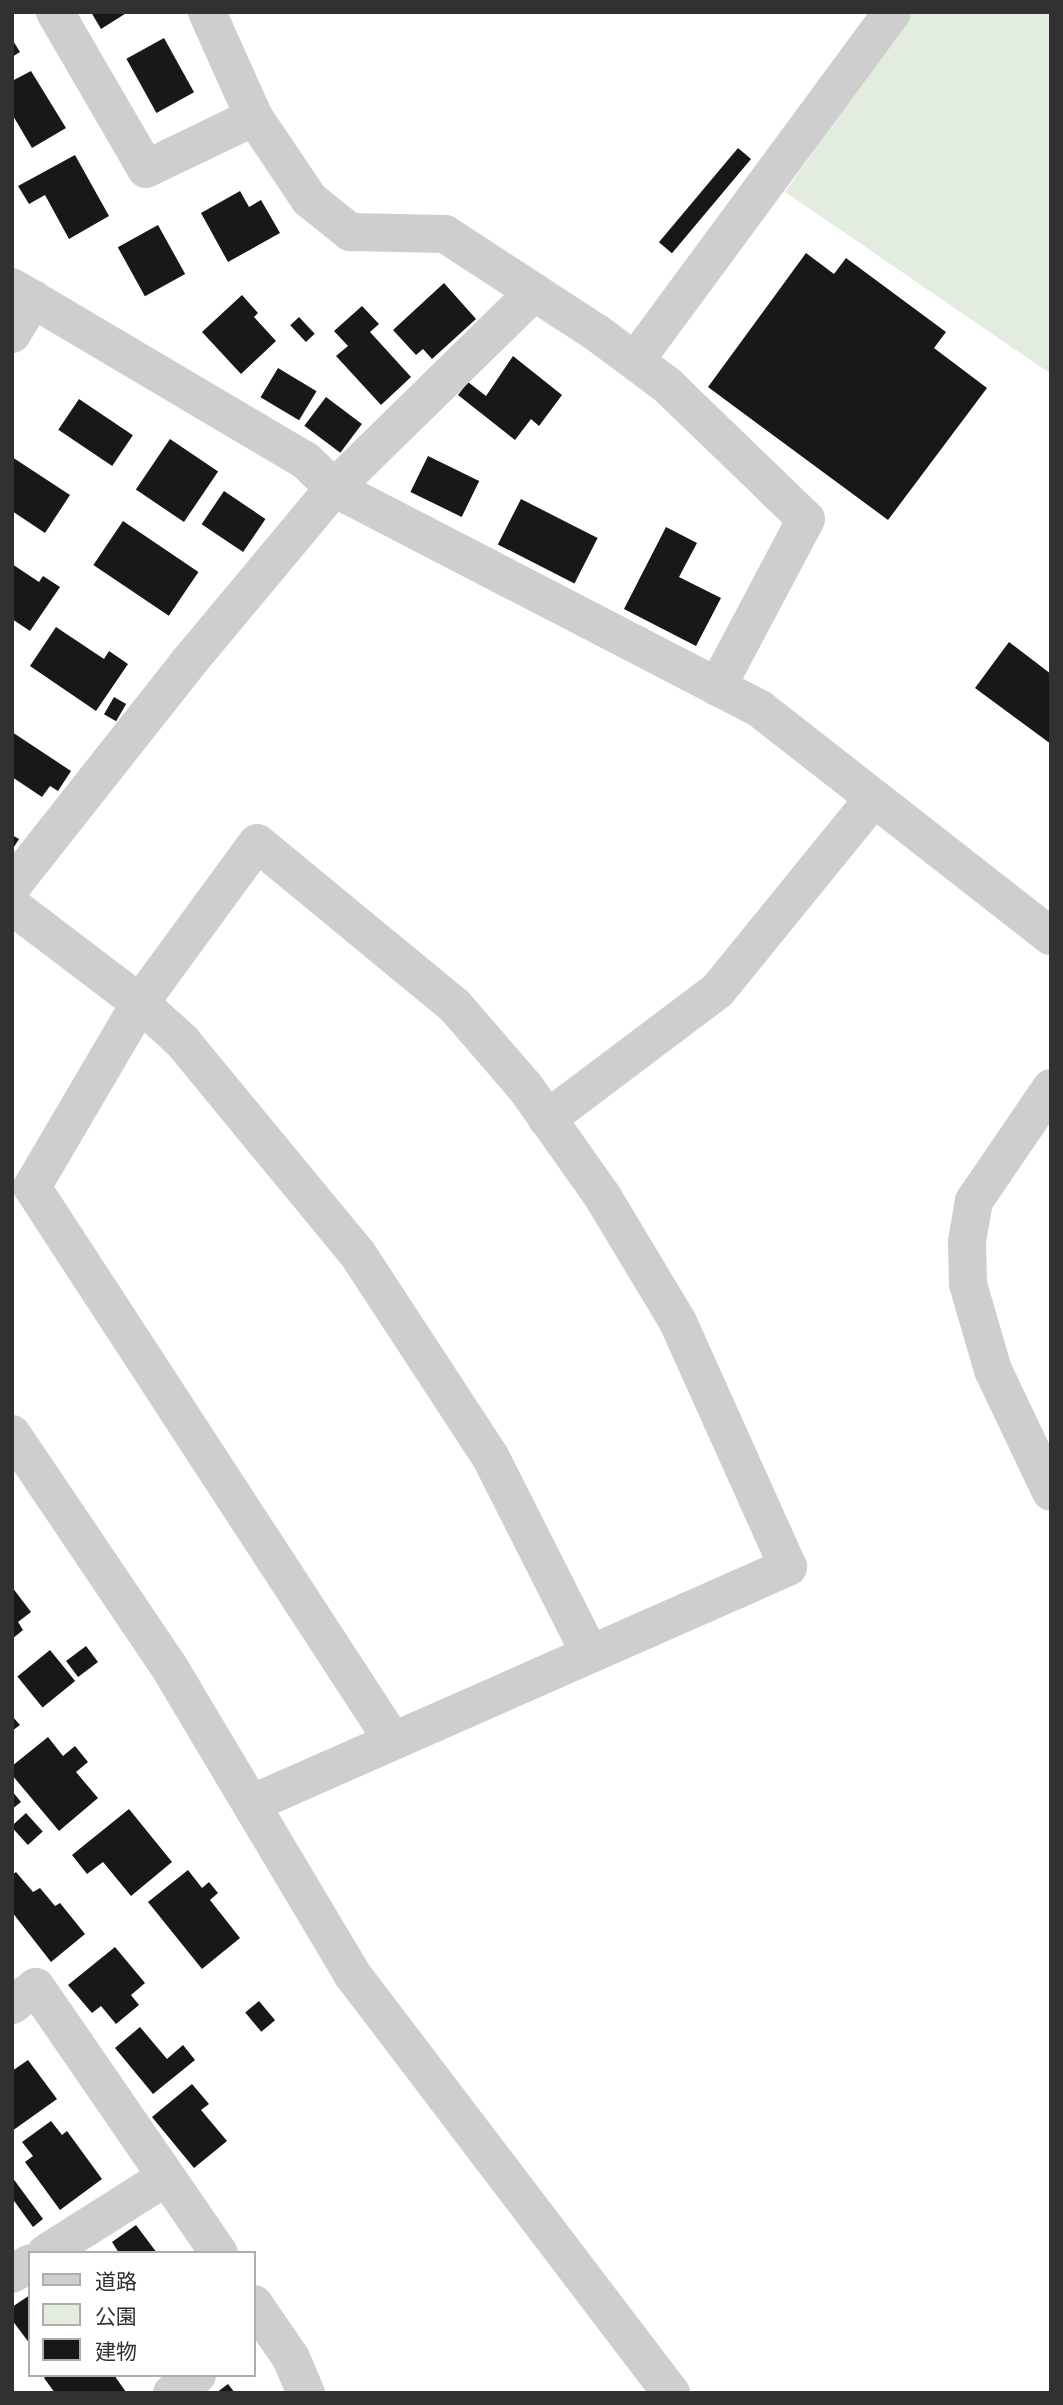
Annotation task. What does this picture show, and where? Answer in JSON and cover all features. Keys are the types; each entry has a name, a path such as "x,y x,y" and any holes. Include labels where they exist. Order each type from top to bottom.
{"street":[{"path":"55,12 146,169 254,117"},
{"path":"207,12 254,117 309,199 350,232 444,234 635,361 762,471 806,519 717,687"},
{"path":"635,361 892,12"},
{"path":"12,886 188,663 334,488 534,292"},
{"path":"12,334 23,293 305,460 334,488 760,709 1051,936"},
{"path":"547,1119 718,990 874,798"},
{"path":"253,1803 788,1567 678,1322 603,1197 547,1119 455,1006 257,843 140,1003 32,1187 393,1741"},
{"path":"12,906 140,1003 182,1041 357,1253 491,1458 590,1654"},
{"path":"1051,1088 974,1201 967,1241 968,1284 993,1370 1051,1492"},
{"path":"12,1434 93,1548 253,1803 352,1974 671,2393"},
{"path":"12,2005 36,1987 218,2251"},
{"path":"49,2251 166,2176"},
{"path":"12,2274 28,2264"},
{"path":"259,2322 291,2358 306,2393"},
{"path":"172,2393 194,2377"}],"green space":[{"path":"911,12 1051,12 1051,374 785,192"}],"building":[{"path":"91,12 128,12 101,29"},
{"path":"164,38 194,92 156,113 126,59"},
{"path":"12,39 20,52 12,57"},
{"path":"31,71 66,128 32,148 12,114 12,81"},
{"path":"738,148 751,159 672,253 659,242"},
{"path":"75,155 109,216 69,239 45,195 29,204 18,186"},
{"path":"240,191 249,207 261,200 280,233 228,262 201,213"},
{"path":"158,225 185,274 145,296 118,247"},
{"path":"806,253 834,274 846,258 946,332 934,348 987,388 888,520 708,387"},
{"path":"444,283 476,319 432,359 423,349 416,355 393,330"},
{"path":"242,295 258,313 254,317 276,341 241,374 202,332"},
{"path":"362,306 379,324 370,332 411,377 381,405 336,356 348,346 334,331"},
{"path":"299,317 315,334 306,342 290,325"},
{"path":"513,356 562,395 539,426 531,419 515,440 458,395 468,382 486,396"},
{"path":"278,368 317,391 299,420 260,397"},
{"path":"326,397 362,424 340,453 304,426"},
{"path":"79,399 133,435 112,466 58,430"},
{"path":"170,439 218,471 184,522 136,490"},
{"path":"428,456 479,481 462,517 410,492"},
{"path":"12,457 70,495 45,533 12,511"},
{"path":"224,491 265,519 243,552 202,524"},
{"path":"521,499 598,538 574,583 498,544"},
{"path":"123,521 198,572 169,616 93,565"},
{"path":"666,527 697,543 679,577 721,598 696,646 624,609"},
{"path":"12,564 39,582 43,576 60,587 30,631 12,619"},
{"path":"56,627 104,659 109,651 128,664 96,711 30,666"},
{"path":"1009,642 1051,674 1051,744 975,688"},
{"path":"114,697 126,704 116,721 104,714"},
{"path":"12,732 71,771 58,791 50,786 42,797 12,777"},
{"path":"12,835 19,839 12,850"},
{"path":"12,1587 31,1612 18,1622 23,1630 12,1639"},
{"path":"86,1646 98,1662 78,1677 66,1661"},
{"path":"50,1650 75,1681 43,1708 17,1676"},
{"path":"12,1716 20,1725 12,1731"},
{"path":"48,1737 63,1756 75,1746 88,1762 76,1772 98,1798 59,1831 12,1775 12,1766"},
{"path":"12,1791 21,1802 12,1809"},
{"path":"129,1809 172,1862 131,1896 103,1862 87,1874 72,1855"},
{"path":"26,1813 43,1832 28,1845 12,1827"},
{"path":"188,1870 202,1888 209,1882 218,1893 210,1900 240,1938 202,1969 148,1902"},
{"path":"16,1872 33,1892 40,1888 55,1906 60,1903 85,1934 51,1962 12,1912 12,1875"},
{"path":"115,1947 145,1983 131,1995 139,2005 116,2024 101,2006 92,2013 68,1985"},
{"path":"259,2001 275,2020 261,2032 245,2013"},
{"path":"140,2027 167,2059 183,2045 195,2060 153,2094 115,2048"},
{"path":"28,2060 57,2099 12,2131 12,2071"},
{"path":"192,2084 209,2104 201,2110 227,2141 194,2168 152,2117"},
{"path":"51,2121 62,2135 67,2131 102,2179 60,2210 25,2162 33,2156 22,2142"},
{"path":"12,2177 43,2219 33,2227 12,2198"},
{"path":"136,2225 156,2251 118,2251 112,2242"},
{"path":"28,2296 28,2341 12,2320 12,2307"},
{"path":"115,2377 126,2392 55,2393 44,2378"},
{"path":"228,2384 235,2393 216,2393"}]}
